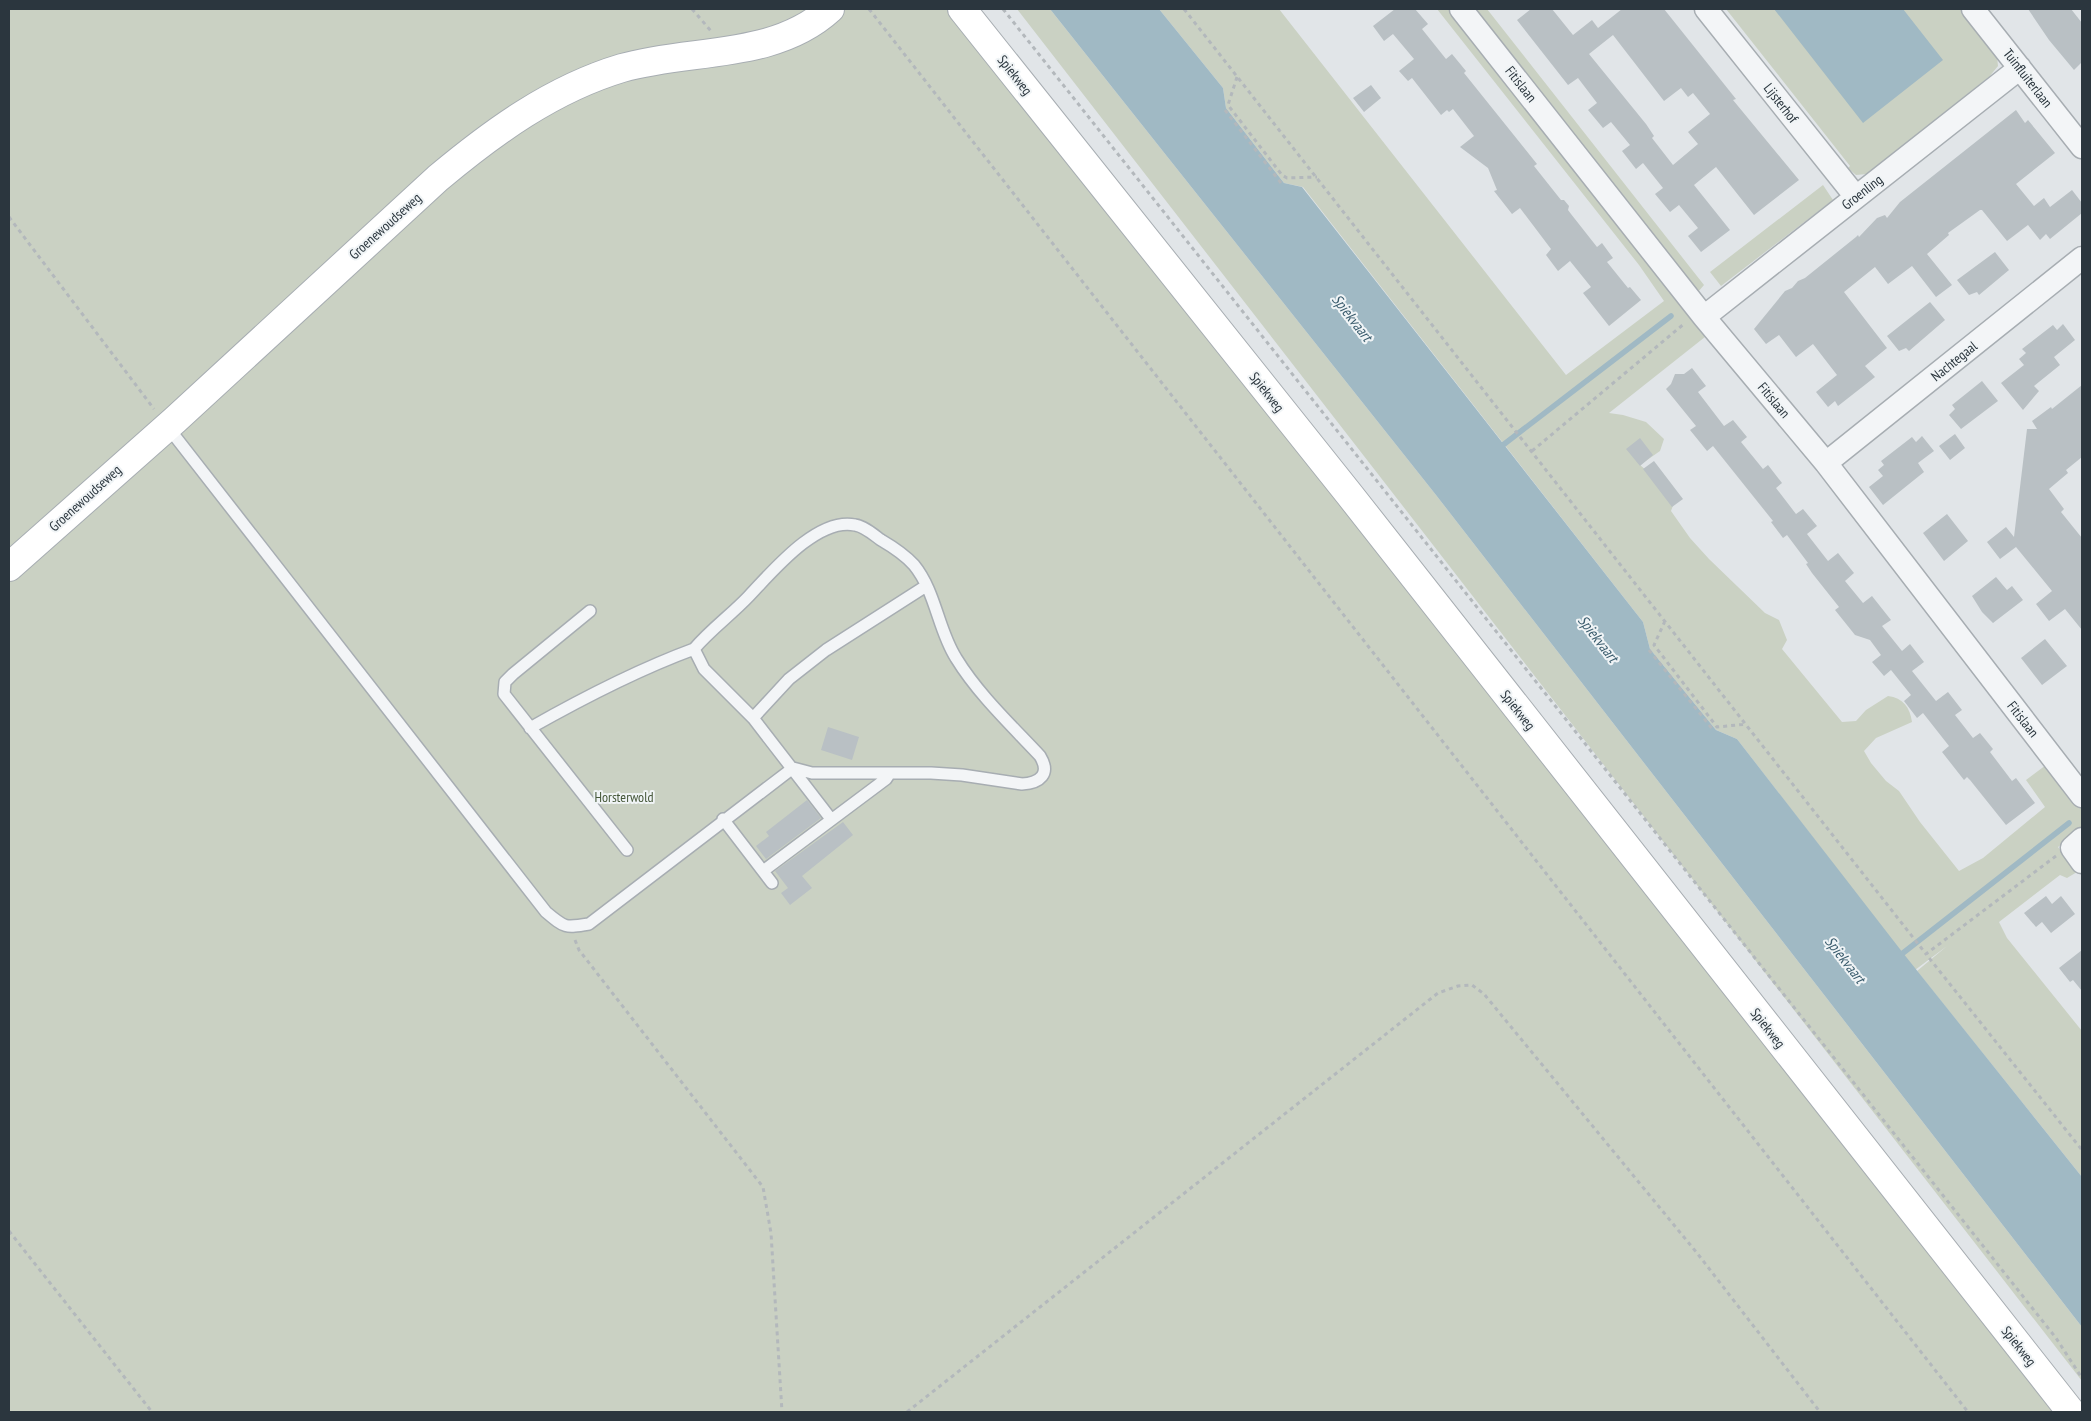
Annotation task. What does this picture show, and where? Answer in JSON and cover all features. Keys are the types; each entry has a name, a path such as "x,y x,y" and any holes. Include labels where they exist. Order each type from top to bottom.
{"main road":[{"name":"Groenewoudseweg","path":"9,567 167,426 438,178 482,141 525,112 582,83 622,68 756,46 792,35 819,19 830,9"},
{"name":"Spiekweg","path":"962,9 1348,494 2071,1412"}],"street":[{"name":"Fitislaan","path":"1461,9 1702,314 1826,463 2082,796"},
{"name":"Lijsterhof","path":"1706,9 1856,197"},
{"name":"Tuinfluiterlaan","path":"1973,9 2082,147"},
{"name":"Groenling","path":"1702,314 1856,197 2020,68"},
{"name":"Nachtegaal","path":"1826,463 2082,258"}],"lane":[{"path":"167,426 546,912 557,921 569,927 589,924 723,819 793,768"},
{"path":"530,728 612,685 666,659 694,649 706,635 740,606 803,542 822,531 840,525 855,525 892,546 914,565 926,586 949,646 957,660 967,674 1040,756 1045,765 1044,772 1040,778 1031,783 1022,784 962,775 812,773 793,768"},
{"path":"753,718 796,673 826,650 926,586"},
{"path":"590,611 505,682 504,694 627,850"},
{"path":"694,649 704,669 753,718 832,819"},
{"path":"763,871 886,779 890,773"},
{"path":"723,819 772,882"}],"path":[{"path":"870,9 1968,1412"},
{"path":"1003,9 2056,1338 2082,1378"},
{"path":"1184,9 1747,724 1909,933 2082,1150"},
{"path":"1237,76 1228,105 1282,175 1287,178 1317,177"},
{"path":"1225,110 1282,183"},
{"path":"9,217 167,426"},
{"path":"1532,451 1702,314"},
{"path":"1665,620 1654,645 1717,727 1747,724"},
{"path":"1649,650 1714,731"},
{"path":"1926,954 2055,857 2079,850"},
{"path":"569,927 580,950 763,1187 771,1234 782,1412"},
{"path":"907,1412 1438,993 1458,986 1472,985 1484,994 1697,1252 1820,1412"},
{"path":"9,1230 152,1412"}],"green space":[{"name":"Horsterwold","path":"9,9 810,9 825,22 844,9 949,9 2058,1412 9,1412"},
{"path":"1017,9 1050,9 1436,495 2082,1327 2082,1381"},
{"path":"1159,9 1279,9 1566,375 1664,301 1639,265 1437,9 1454,9 1710,333 1609,413 1646,422 1664,439 1660,451 1640,465 1660,482 1675,500 1671,511 1690,538 1765,613 1779,620 1787,640 1782,649 1842,722 1856,721 1866,710 1888,696 1898,699 1905,704 1910,712 1912,722 1876,738 1864,751 1886,781 1899,791 1920,822 1959,871 1983,858 2045,807 2026,780 2050,762 2082,805 2082,828 2058,847 2077,872 2067,878 2060,875 1999,922 2007,938 2082,1031 2082,1177 1917,971 1947,946 1915,970 1737,739 1716,730 1650,649 1643,622 1303,187 1284,183 1226,108 1223,88"},
{"path":"1475,9 1487,9 1704,285 1698,292"},
{"path":"1726,9 1960,9 1997,56 1998,66 1989,77 1867,174 1856,175 1848,168 1850,166"},
{"path":"1823,185 1833,200 1721,286 1710,272"}],"water":[{"name":"Spiekvaart","path":"1050,9 1159,9 1223,88 1226,108 1284,183 1302,187 1643,622 1650,649 1716,730 1737,739 1903,953 2082,1177 2082,1327 1436,495"},
{"path":"1774,9 1903,9 1943,60 1863,123"}],"building":[{"path":"1395,9 1415,9 1428,24 1422,29 1446,59 1452,54 1466,71 1464,73 1537,164 1534,166 1561,200 1564,200 1569,206 1568,210 1597,247 1602,243 1613,258 1607,262 1628,288 1630,287 1641,300 1609,326 1583,293 1591,287 1570,261 1558,271 1546,255 1551,249 1520,208 1512,214 1494,191 1497,190 1488,168 1460,147 1474,136 1453,109 1449,112 1447,110 1441,115 1412,78 1408,81 1399,71 1414,59 1393,34 1384,41 1373,26"},
{"path":"1531,9 1552,9 1573,35 1592,20 1598,28 1622,9 1664,9 1736,99 1733,100 1799,180 1754,215 1716,167 1694,185 1730,230 1701,252 1688,236 1698,228 1679,205 1670,212 1655,194 1663,188 1643,163 1636,169 1622,151 1630,145 1611,122 1603,128 1588,110 1597,103 1578,78 1568,85 1517,20","holes":["1613,35 1664,101 1681,88 1688,97 1693,93 1710,114 1688,132 1698,144 1673,165 1652,138 1654,136 1646,124 1589,54"]},
{"path":"2028,9 2071,9 2082,23 2082,62 2074,70 2049,40"},
{"path":"1371,85 1381,98 1364,112 1353,98"},
{"path":"2016,110 2025,123 2028,120 2055,153 2016,184 2034,206 2044,198 2050,207 2072,190 2082,203 2082,213 2050,239 2046,234 2040,240 2028,225 2007,241 1982,210 1980,210 1948,233 1949,235 1927,254 1952,285 1936,297 1912,266 1888,284 1875,267 1844,292 1887,348 1865,366 1875,377 1838,406 1835,401 1828,407 1816,392 1837,375 1813,344 1796,357 1779,335 1766,344 1754,329 1785,291 1792,288 1798,281 1805,278 1858,235 1859,237 1877,218 1885,215 1887,218 1900,202"},
{"path":"1995,252 2009,270 1979,295 1977,292 1969,295 1957,280"},
{"path":"1930,302 1945,320 1909,351 1906,348 1899,351 1887,336"},
{"path":"2063,324 2075,340 2054,357 2060,365 2034,386 2039,391 2023,410 2001,383 2024,365 2019,359 2026,353 2022,349 2053,325 2057,330"},
{"path":"1692,368 1706,386 1698,392 1724,426 1733,420 1747,437 1741,442 1763,469 1768,465 1782,483 1776,488 1796,514 1803,509 1817,526 1807,534 1828,561 1838,553 1854,573 1845,581 1863,603 1872,596 1891,620 1882,626 1902,651 1910,644 1924,662 1912,671 1936,701 1948,692 1962,710 1955,715 1973,738 1980,733 1993,749 1990,752 2012,781 2016,778 2035,803 2006,825 1970,780 1967,777 1964,780 1942,752 1949,746 1923,713 1917,718 1904,701 1911,695 1891,670 1884,676 1872,662 1881,655 1870,640 1855,635 1835,610 1839,607 1812,573 1806,564 1808,563 1787,535 1783,538 1771,522 1773,521 1713,446 1707,451 1690,430 1696,426 1666,389 1671,384 1675,374 1684,374"},
{"path":"1982,381 1998,401 1961,429 1949,415 1955,409 1952,405"},
{"path":"2082,385 2082,457 2066,470 2068,473 2049,489 2064,509 2061,512 2082,538 2082,630 2065,609 2049,621 2036,604 2052,591 2016,547 2000,559 1987,542 2006,527 2014,537 2027,429 2037,429 2032,421 2051,407 2052,409"},
{"path":"1955,434 1965,448 1950,460 1939,446"},
{"path":"1922,436 1934,451 1918,463 1924,472 1883,505 1869,487 1883,476 1878,470 1884,465 1881,461 1912,437 1916,442"},
{"path":"1640,438 1653,455 1640,466 1626,449"},
{"path":"1654,461 1683,499 1672,507 1643,469"},
{"path":"1947,514 1968,541 1944,561 1923,533"},
{"path":"1996,577 2007,590 2012,586 2023,600 1993,623 1982,612 1972,596"},
{"path":"2045,639 2067,666 2042,685 2021,658"},
{"path":"828,727 859,737 852,760 821,750"},
{"path":"807,800 821,818 766,859 756,846 769,836 766,832"},
{"path":"843,822 853,835 802,876 812,888 790,905 781,893 788,888 775,871"},
{"path":"2046,896 2052,904 2061,896 2075,914 2051,933 2042,922 2036,927 2024,913"},
{"path":"2082,950 2082,991 2073,980 2070,982 2059,968"}],"waterway":[{"path":"1503,445 1671,316"},
{"path":"1903,953 2069,823"}]}
